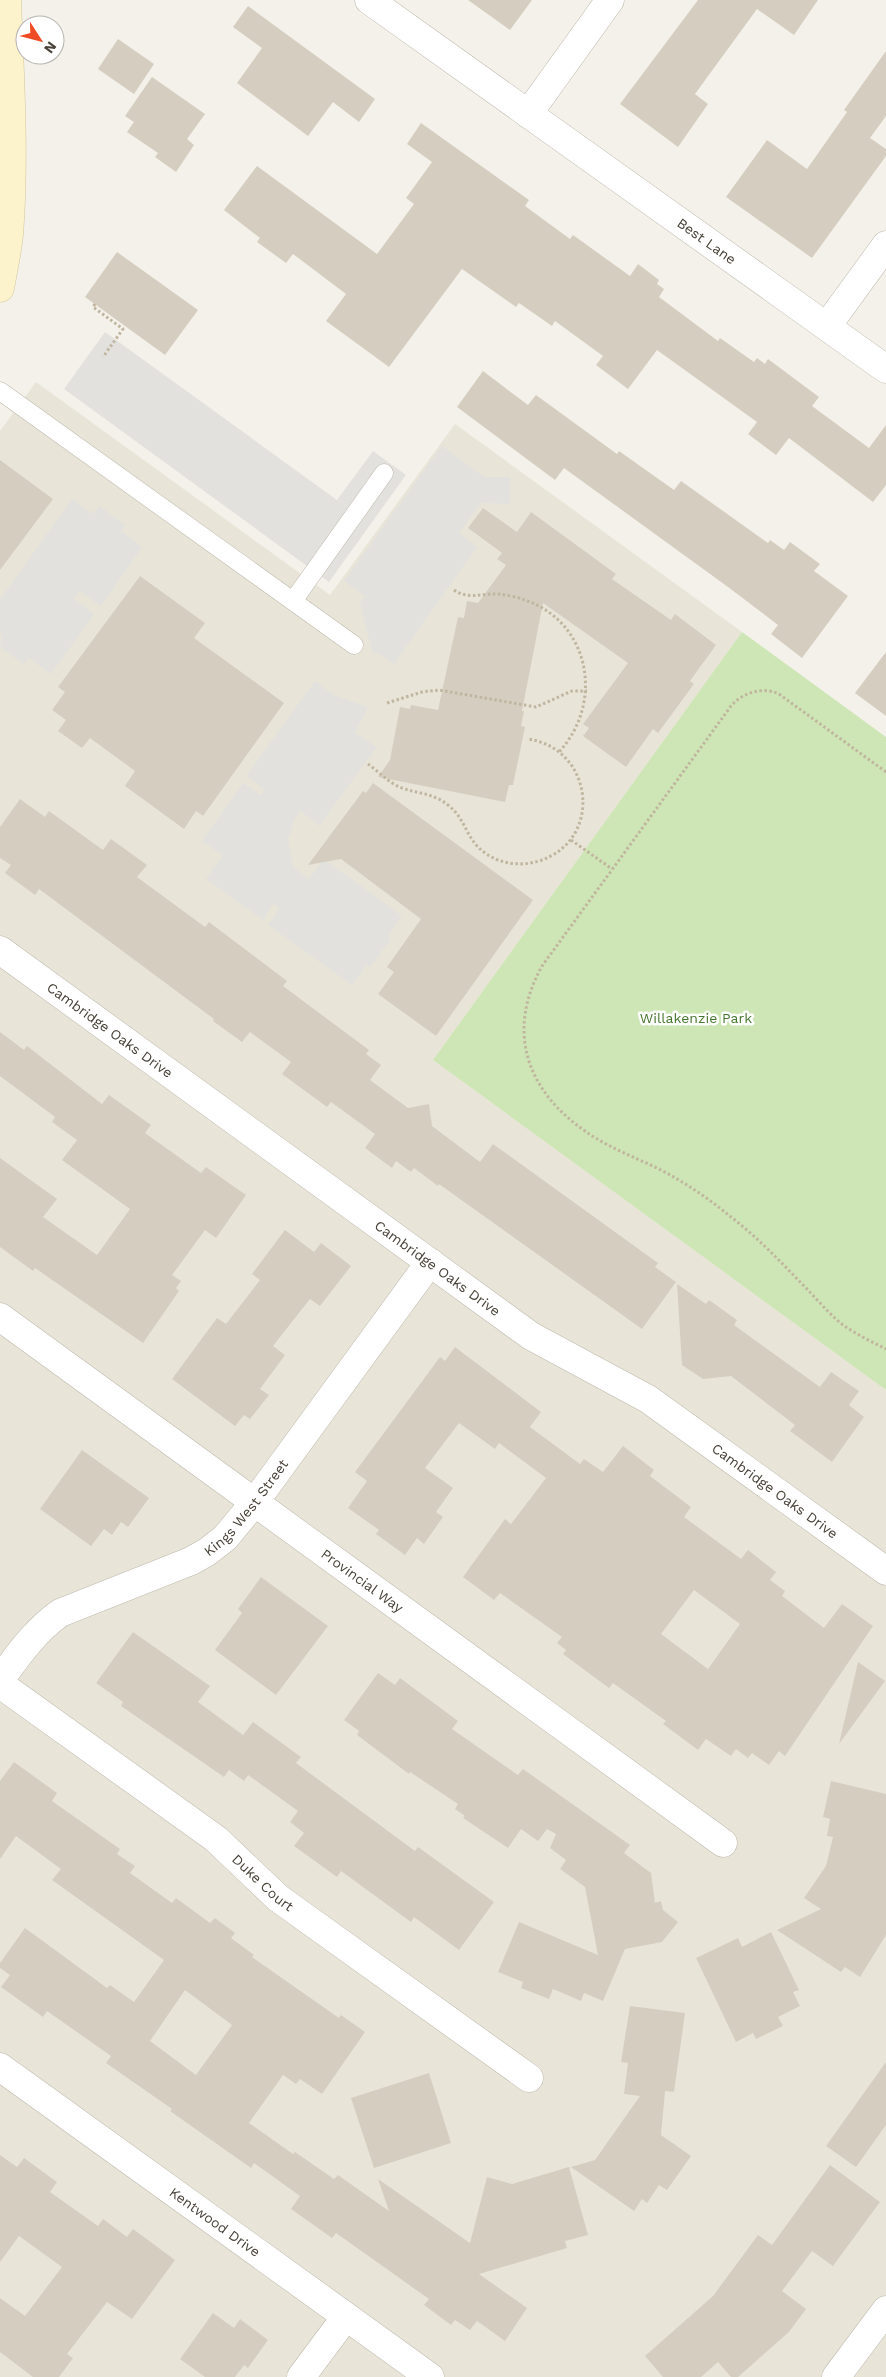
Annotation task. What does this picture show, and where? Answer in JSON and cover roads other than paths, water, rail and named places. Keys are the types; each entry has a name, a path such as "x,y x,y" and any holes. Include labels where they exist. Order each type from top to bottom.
{"street":[{"path":"0,288 9,236 11,98 7,0"},
{"name":"Best Lane","path":"369,0 828,326 886,370"},
{"path":"528,114 610,0"},
{"path":"828,326 886,245"},
{"name":"Cambridge Oaks Drive","path":"0,950 531,1336 648,1399 886,1571"},
{"name":"Kings West Street","path":"0,1680 34,1636 46,1623 60,1613 191,1561 207,1552 229,1533 254,1503 430,1262"},
{"name":"Provincial Way","path":"0,1317 723,1843"},
{"name":"Duke Court","path":"0,1684 216,1839 278,1898 529,2078"},
{"name":"Kentwood Drive","path":"0,2067 345,2318 430,2377"},
{"path":"836,2377 886,2310"},
{"path":"302,2377 345,2318"}],"lane":[{"path":"0,391 354,645"},
{"path":"293,601 384,473"}],"park label":[{"name":"Willakenzie Park","path":"696,1018"}]}
